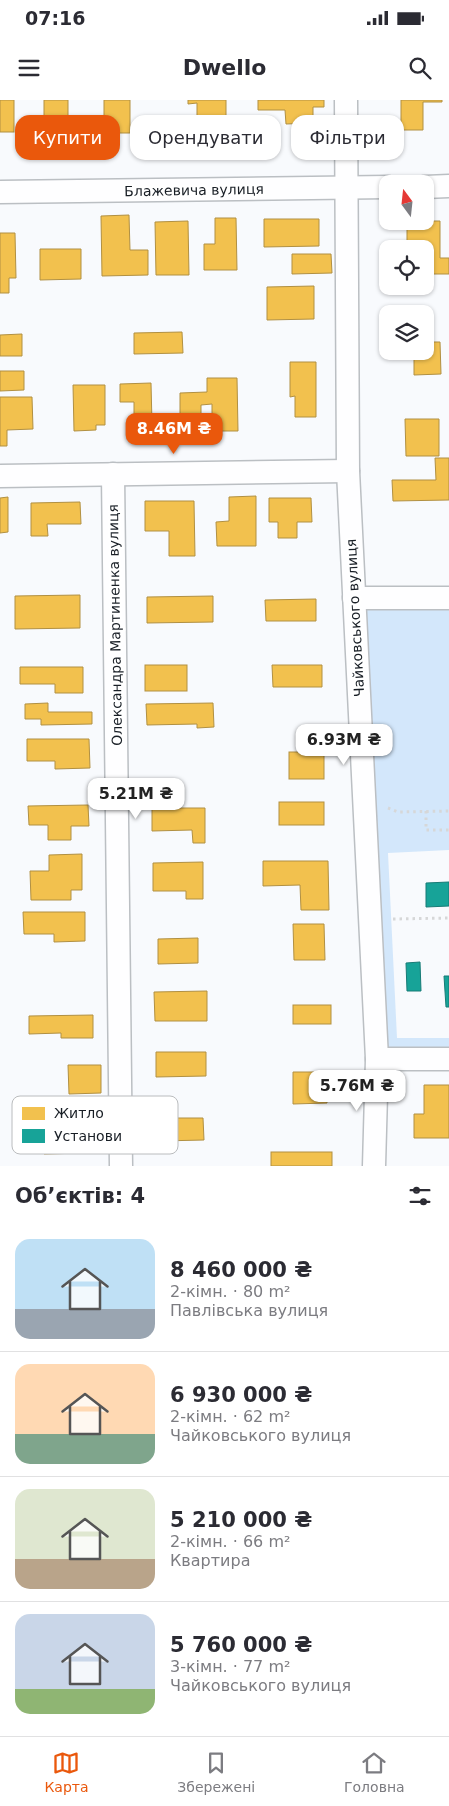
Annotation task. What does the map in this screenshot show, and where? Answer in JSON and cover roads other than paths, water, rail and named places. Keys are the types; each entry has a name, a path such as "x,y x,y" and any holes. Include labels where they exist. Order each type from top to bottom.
{"street":[{"name":"Чайковського вулиця","path":"346,100 348,471 377,1059 374,1166"},
{"path":"434,187 449,186"},
{"name":"Блажевича вулиця","path":"0,192 379,187"},
{"path":"0,476 348,471"},
{"name":"Олександра Мартиненка вулиця","path":"113,474 119,1096"},
{"path":"354,598 449,598"},
{"path":"377,1059 449,1059"}]}
